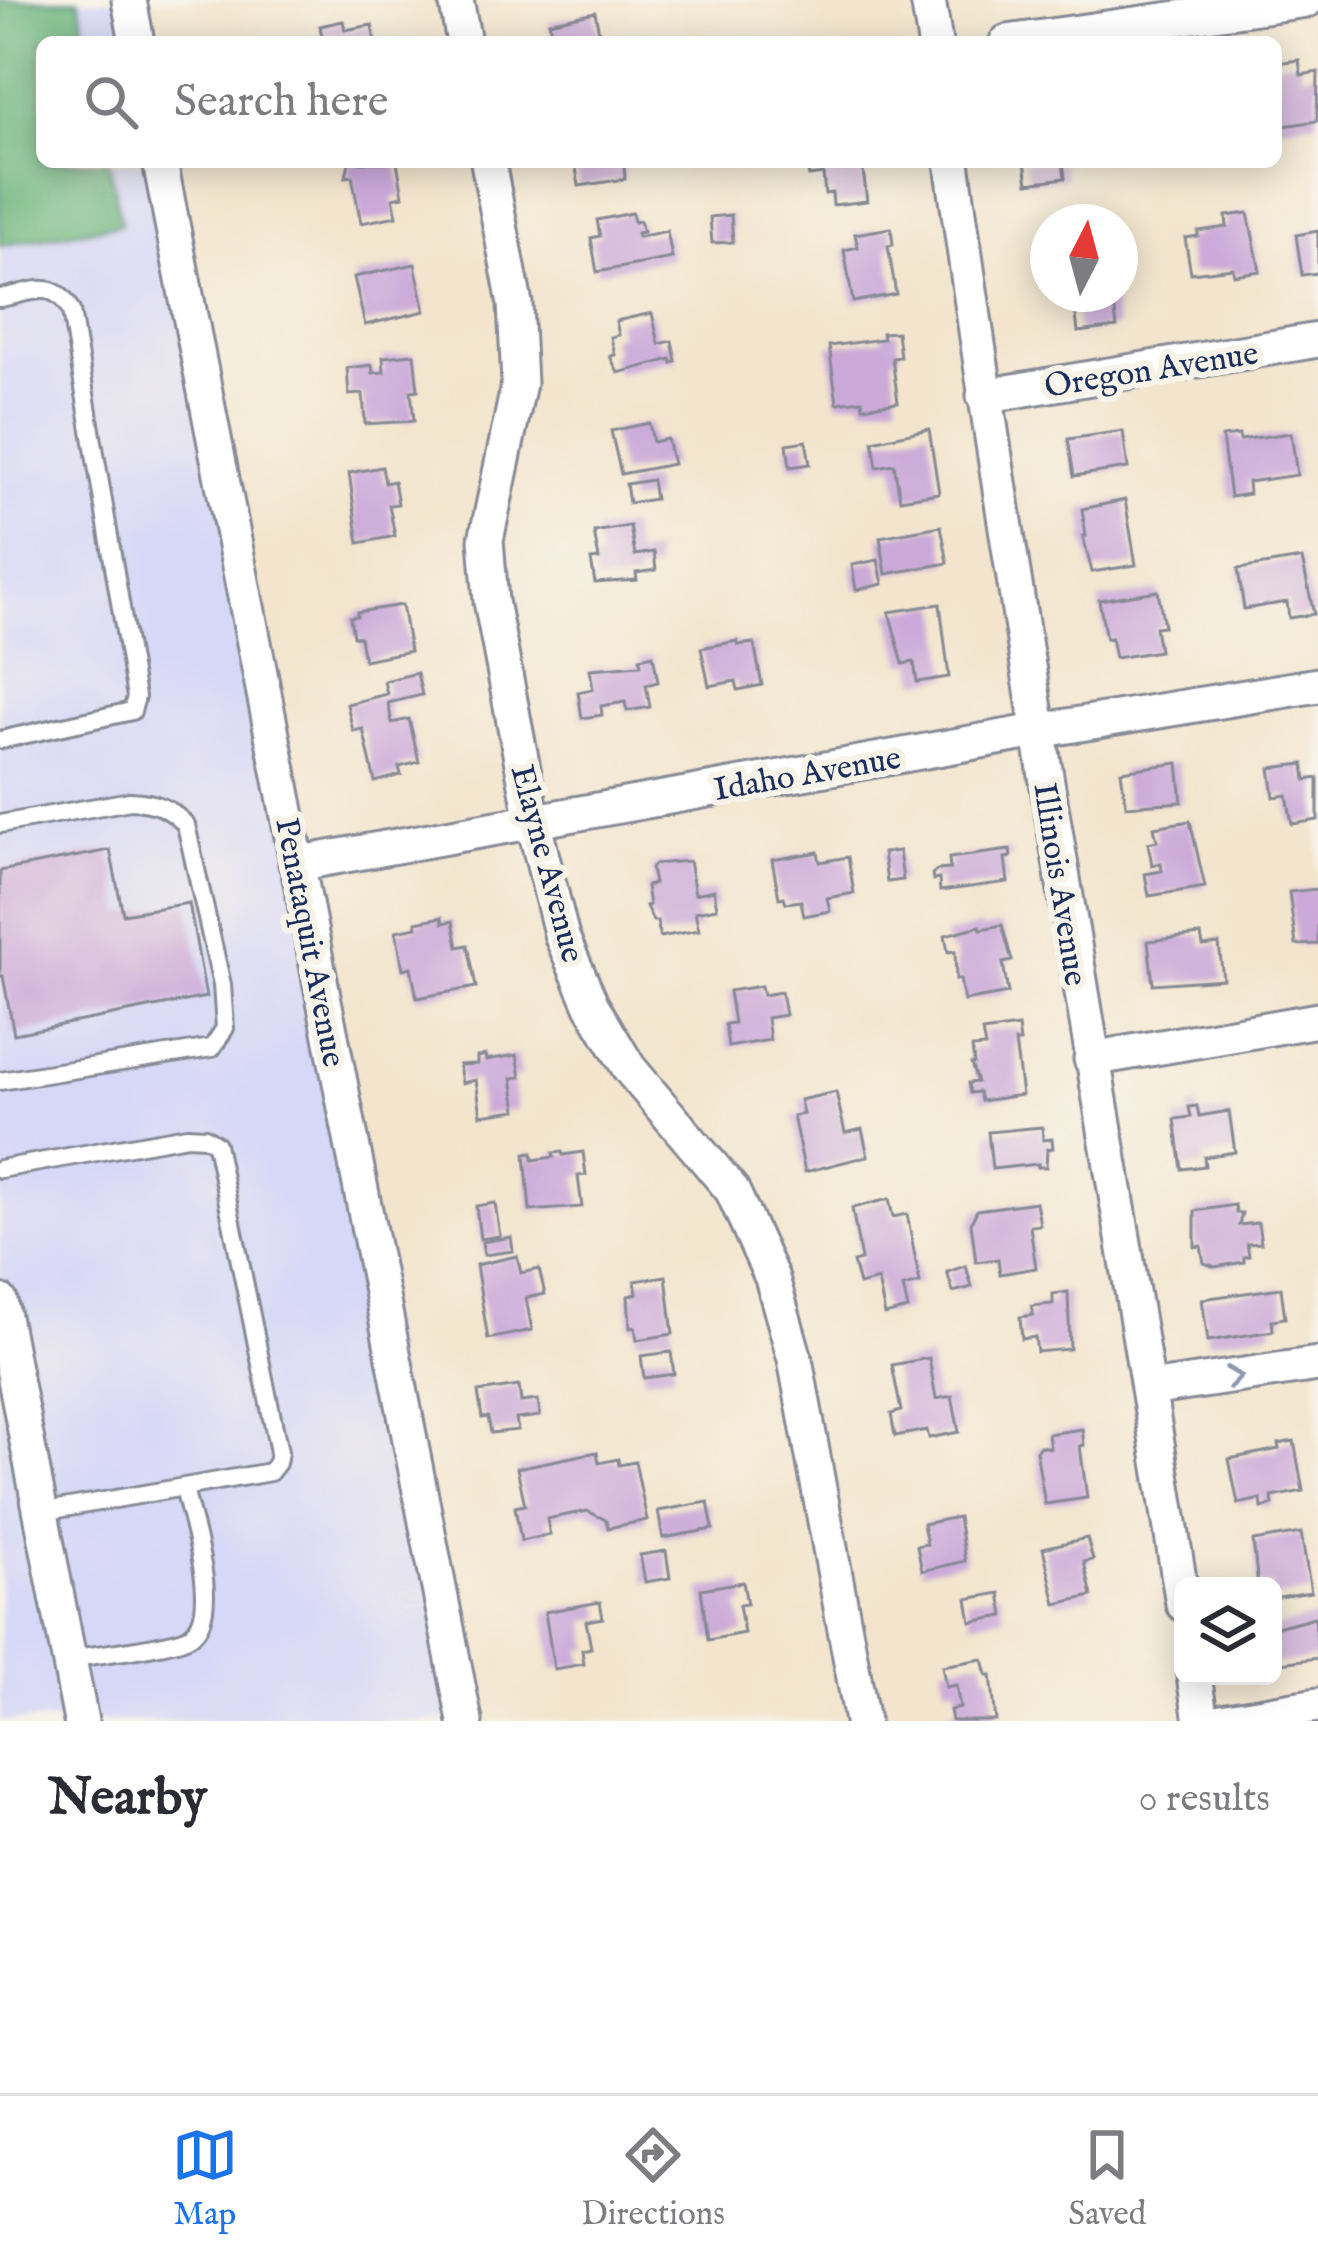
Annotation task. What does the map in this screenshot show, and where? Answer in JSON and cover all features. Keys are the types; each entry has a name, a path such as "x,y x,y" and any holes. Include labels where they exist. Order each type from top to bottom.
{"street":[{"path":"129,0 136,36"},
{"path":"456,0 463,36"},
{"path":"928,0 934,36"},
{"path":"1049,36 1307,0"},
{"name":"Penataquit Avenue","path":"161,168 465,1721"},
{"name":"Elayne Avenue","path":"489,168 515,304 519,383 485,540 491,601 533,821 562,938 592,1006 629,1068 732,1190 772,1278 795,1359 862,1721"},
{"name":"Illinois Avenue","path":"953,168 1037,730 1179,1577"},
{"name":"Oregon Avenue","path":"984,396 1318,340"},
{"name":"Idaho Avenue","path":"296,864 1037,730 1318,685"},
{"path":"1091,1059 1318,1020"},
{"path":"0,1301 81,1721"},
{"path":"1149,1389 1318,1364"},
{"path":"1196,1685 1202,1721"},
{"path":"1221,1721 1318,1705"}],"lane":[{"path":"0,298 51,289 63,295 71,311 136,697 132,710 112,718 0,740"},
{"path":"0,824 130,801 151,802 172,811 186,825 222,985 225,1028 212,1048 0,1081"},
{"path":"0,1169 187,1136 205,1137 216,1144 279,1452 270,1472 41,1512"},
{"path":"69,1659 188,1637 204,1620 208,1600 184,1488"}],"shaded area":[{"path":"0,0 129,0 136,36 36,36 36,168 161,168 466,1721 0,1721"}],"green space":[{"path":"0,0 79,0 86,36 36,36 36,168 110,168 121,224 0,246"}],"building":[{"path":"595,12 600,36 552,36 549,22"},
{"path":"343,21 345,30 372,25 374,36 322,36 320,26"},
{"path":"1299,60 1301,75 1318,72 1317,121 1282,126 1282,62"},
{"path":"348,168 398,168 403,196 393,198 397,216 361,223 352,176 346,177"},
{"path":"576,168 624,168 625,179 579,186"},
{"path":"808,168 863,168 867,201 833,205 832,193 825,194 823,174 809,176"},
{"path":"1026,168 1064,168 1065,178 1028,183"},
{"path":"632,213 643,232 638,237 667,231 672,258 597,272 591,238 600,236 597,220"},
{"path":"1248,213 1260,271 1234,275 1233,268 1191,273 1185,238 1227,227 1226,216"},
{"path":"731,215 733,242 712,243 710,217"},
{"path":"891,228 893,245 888,246 896,294 853,302 844,250 858,247 855,234"},
{"path":"1318,231 1318,273 1302,275 1296,235"},
{"path":"415,264 425,311 365,325 354,277"},
{"path":"1076,312 1115,312 1117,327 1078,332"},
{"path":"652,313 659,344 672,341 676,361 618,373 610,356 615,355 611,337 619,335 616,321"},
{"path":"897,332 900,357 892,358 898,402 863,407 862,400 837,403 829,346 883,339 882,333"},
{"path":"414,354 418,390 411,391 414,421 365,424 363,394 349,395 347,368 372,365 373,373 384,372 383,357"},
{"path":"649,423 653,442 667,439 673,464 621,474 611,431"},
{"path":"929,429 939,493 900,499 894,464 877,467 873,441"},
{"path":"1123,431 1128,468 1074,476 1068,439"},
{"path":"1291,433 1297,475 1248,482 1249,494 1230,497 1222,437 1239,435 1240,440"},
{"path":"806,441 810,464 790,467 787,444"},
{"path":"382,467 385,483 394,481 398,504 389,505 395,536 359,543 349,473"},
{"path":"652,480 655,499 629,503 626,484"},
{"path":"1125,500 1136,565 1092,572 1082,509"},
{"path":"630,526 635,555 654,552 656,570 636,573 637,580 595,583 591,560 599,559 594,532"},
{"path":"941,526 948,563 886,574 880,537"},
{"path":"1302,559 1314,614 1289,618 1287,602 1244,609 1238,569"},
{"path":"878,560 883,584 856,590 852,565"},
{"path":"1158,591 1164,626 1155,627 1159,651 1115,658 1111,638 1106,639 1099,600"},
{"path":"940,604 949,677 917,682 914,662 903,664 889,612"},
{"path":"402,605 410,651 364,660 350,617"},
{"path":"737,641 738,645 754,643 762,685 738,690 736,681 709,686 701,648"},
{"path":"653,655 658,682 646,685 650,707 627,711 625,702 601,706 602,715 582,718 578,692 593,689 590,669 641,665 640,658"},
{"path":"417,673 422,695 388,703 392,723 409,719 419,762 399,767 401,775 375,782 363,729 353,731 347,704 387,694 384,681"},
{"path":"1178,763 1182,802 1126,806 1121,771"},
{"path":"1304,764 1306,780 1318,778 1318,820 1292,824 1287,795 1274,797 1270,768"},
{"path":"1190,821 1205,887 1149,896 1145,874 1162,871 1161,863 1152,865 1148,843 1157,841 1154,827"},
{"path":"110,850 123,914 189,903 206,997 14,1034 0,976 0,871"},
{"path":"1010,850 1011,857 1005,858 1008,882 940,891 939,879 933,880 937,870 950,869 949,858"},
{"path":"899,851 903,880 887,882 883,853"},
{"path":"818,852 820,862 848,857 854,893 827,898 830,911 804,916 801,901 786,903 784,897 779,898 772,860"},
{"path":"689,861 695,894 714,890 717,908 695,912 699,930 660,937 657,921 646,906 646,886 654,884 651,868"},
{"path":"1318,889 1318,944 1296,945 1289,892"},
{"path":"442,917 443,923 453,921 458,947 468,945 476,987 417,998 411,967 403,969 396,931"},
{"path":"1002,925 1012,961 1003,963 1008,993 964,1001 960,979 956,980 955,951 948,952 945,935"},
{"path":"1201,935 1203,946 1219,944 1223,979 1153,984 1148,941"},
{"path":"761,986 763,995 781,992 785,1015 767,1018 770,1040 728,1047 725,1024 734,1023 729,991"},
{"path":"1018,1027 1020,1042 1015,1042 1022,1095 981,1101 979,1092 970,1093 968,1083 977,1082 972,1048 985,1047 982,1032"},
{"path":"485,1055 486,1060 517,1055 521,1077 512,1078 517,1110 481,1115 476,1080 462,1083 459,1065 477,1064 477,1057"},
{"path":"836,1092 845,1133 862,1129 868,1156 805,1172 793,1116 803,1114 800,1100"},
{"path":"1197,1106 1199,1116 1229,1111 1235,1152 1204,1157 1205,1166 1182,1169 1175,1119 1191,1117 1189,1107"},
{"path":"1042,1127 1043,1140 1052,1139 1053,1148 1047,1149 1046,1167 992,1169 988,1132"},
{"path":"583,1152 586,1175 578,1176 582,1207 530,1211 525,1154 532,1153 533,1160"},
{"path":"889,1199 893,1217 907,1214 920,1283 903,1287 908,1309 885,1315 878,1280 859,1285 853,1262 861,1260 852,1208"},
{"path":"1036,1202 1040,1225 1030,1226 1036,1268 1000,1274 998,1259 976,1262 971,1223 977,1210"},
{"path":"495,1203 500,1236 480,1239 476,1206"},
{"path":"1235,1205 1236,1213 1242,1213 1239,1225 1258,1223 1261,1243 1247,1244 1249,1256 1244,1262 1215,1267 1204,1263 1201,1246 1195,1247 1195,1211"},
{"path":"511,1237 513,1251 484,1255 482,1242"},
{"path":"517,1256 521,1273 539,1269 545,1294 526,1298 532,1330 488,1339 476,1265"},
{"path":"966,1266 972,1287 953,1292 947,1272"},
{"path":"666,1276 673,1334 637,1340 635,1327 630,1328 628,1296 637,1294 635,1281"},
{"path":"1281,1288 1285,1318 1272,1320 1273,1331 1208,1341 1202,1299"},
{"path":"1068,1292 1070,1349 1037,1352 1035,1337 1022,1339 1020,1317 1033,1315 1032,1306 1053,1304 1053,1294"},
{"path":"671,1352 674,1374 644,1378 641,1356"},
{"path":"929,1358 936,1399 952,1396 959,1432 929,1438 927,1430 895,1436 891,1414 901,1411 892,1365"},
{"path":"519,1386 521,1402 538,1400 540,1416 516,1419 518,1430 491,1433 488,1417 482,1418 478,1392"},
{"path":"1082,1429 1087,1498 1045,1504 1036,1451 1040,1446 1050,1448 1048,1434"},
{"path":"1294,1441 1303,1491 1272,1497 1273,1505 1262,1508 1261,1499 1238,1504 1229,1459 1279,1449 1278,1444"},
{"path":"597,1452 599,1463 635,1462 647,1520 608,1528 606,1520 587,1511 547,1519 550,1535 521,1541 515,1507 525,1505 517,1468"},
{"path":"708,1502 713,1529 663,1538 658,1511"},
{"path":"958,1517 965,1561 922,1571 917,1546 927,1544 923,1524"},
{"path":"1301,1533 1311,1592 1282,1597 1282,1577 1257,1577 1253,1541"},
{"path":"1087,1538 1093,1560 1084,1562 1092,1596 1056,1604 1043,1548"},
{"path":"666,1551 670,1578 645,1582 640,1555"},
{"path":"743,1582 747,1604 739,1605 744,1633 708,1640 701,1589"},
{"path":"1000,1593 1004,1616 971,1622 967,1599"},
{"path":"600,1602 603,1618 586,1621 591,1648 582,1650 584,1664 554,1669 545,1612"},
{"path":"1315,1617 1318,1658 1282,1663 1282,1626"},
{"path":"983,1659 991,1675 996,1721 952,1721 950,1710 960,1708 956,1685 946,1687 942,1666"}]}
